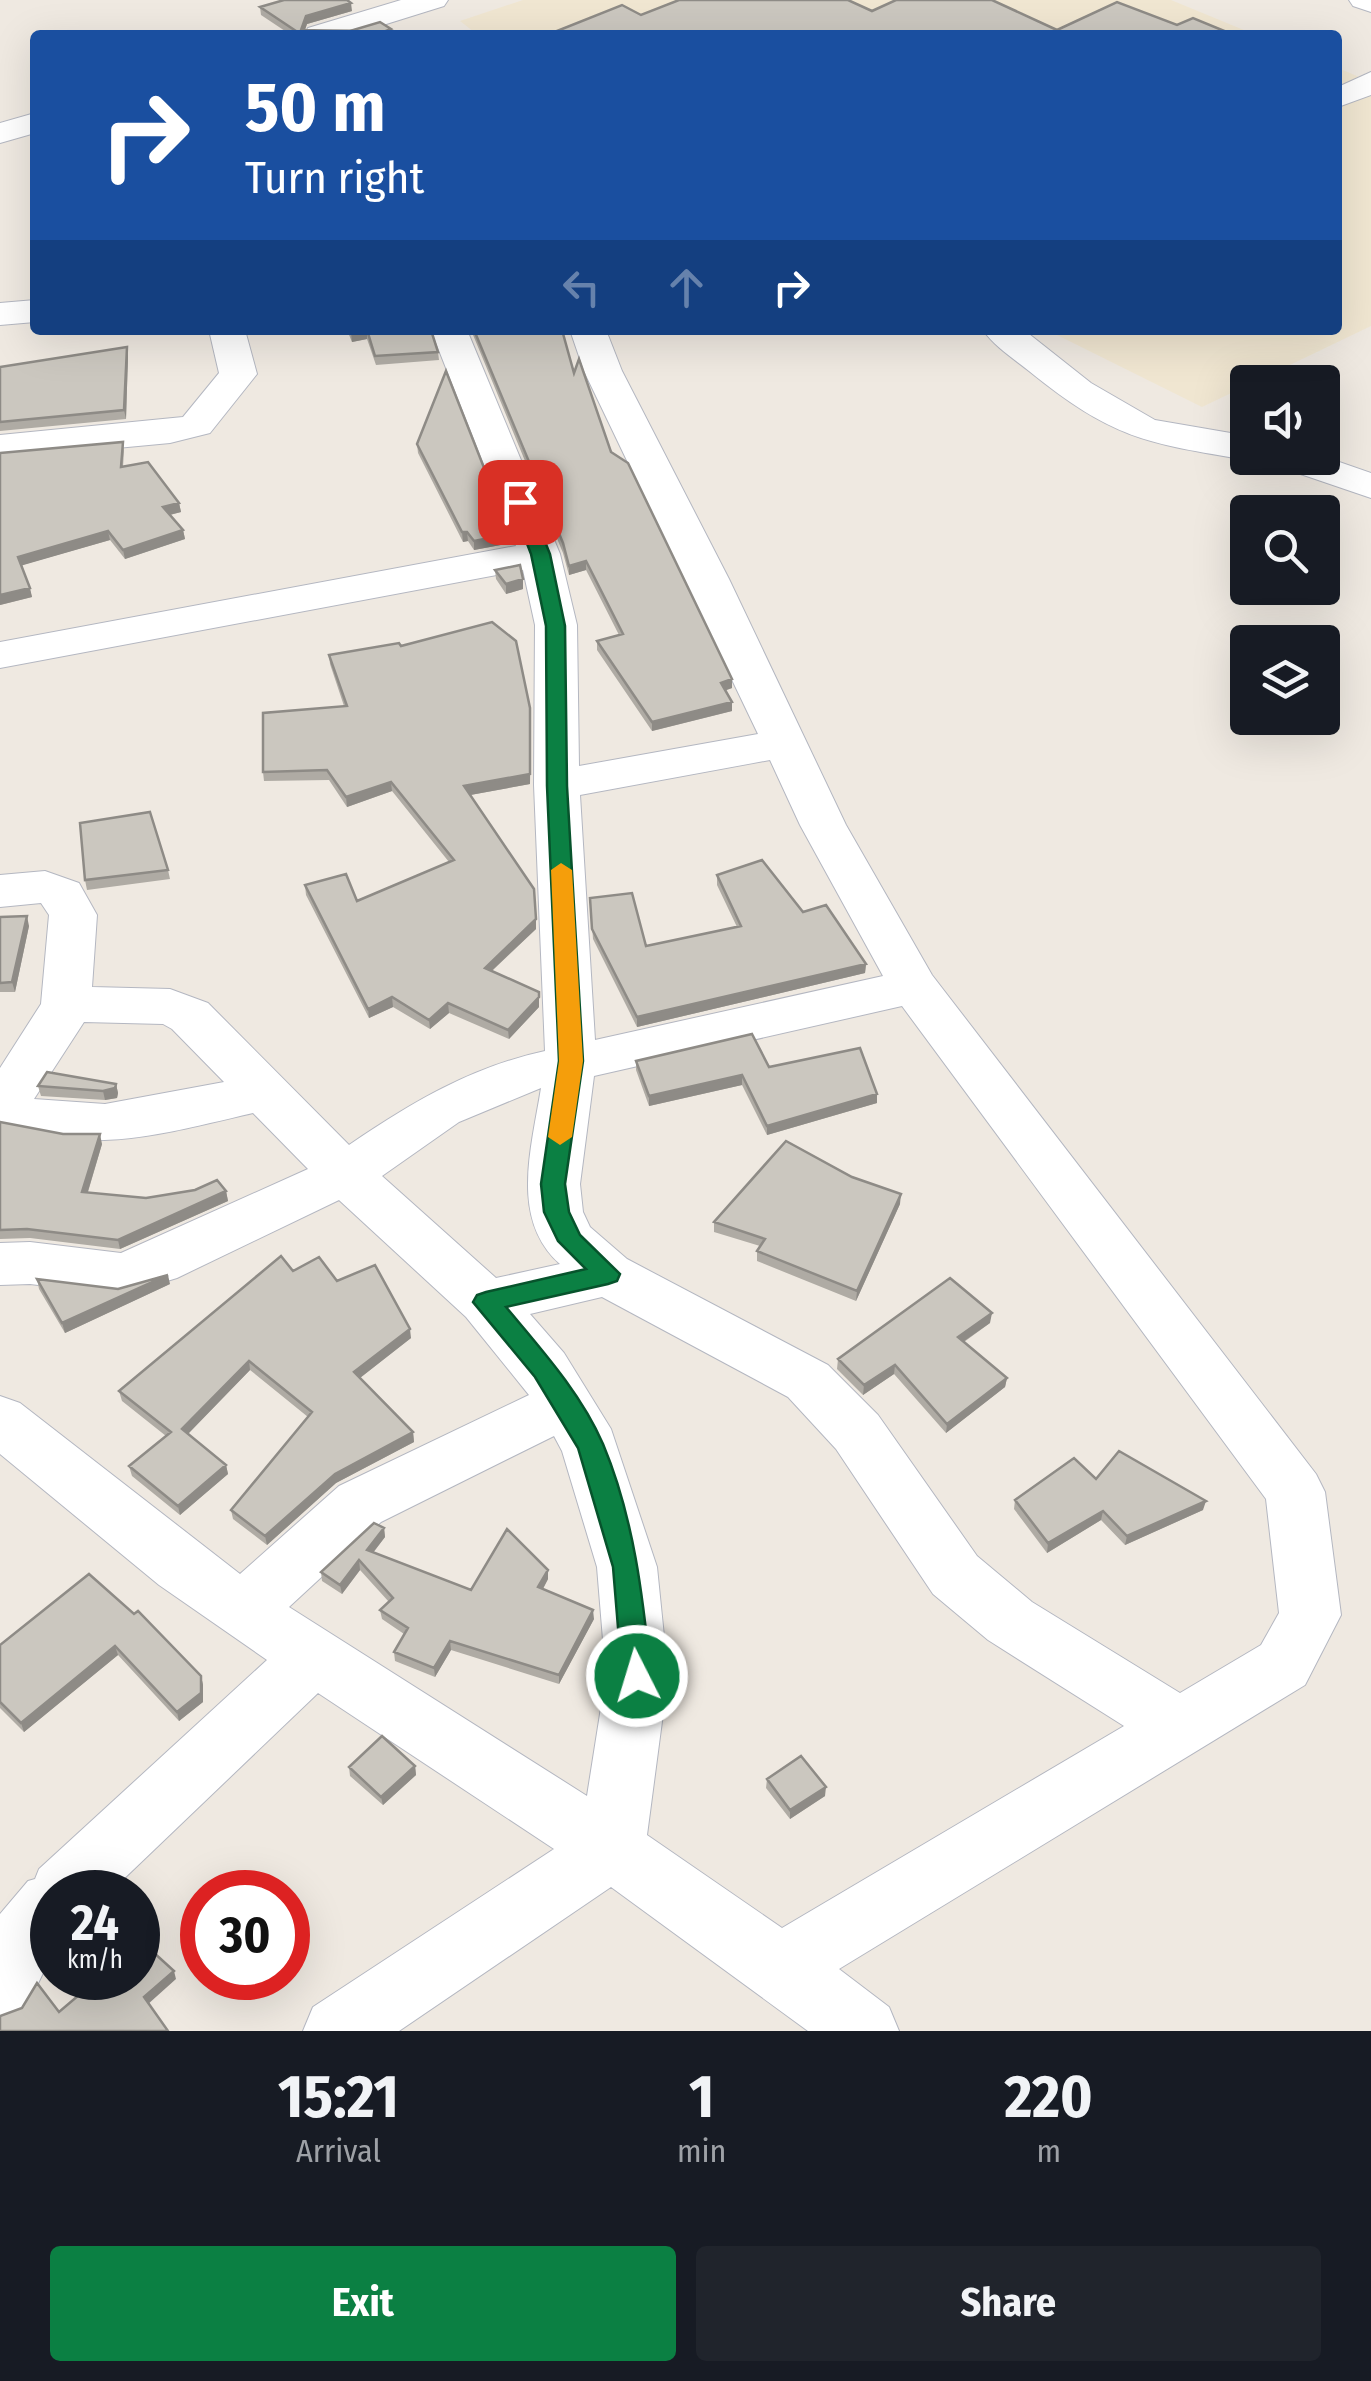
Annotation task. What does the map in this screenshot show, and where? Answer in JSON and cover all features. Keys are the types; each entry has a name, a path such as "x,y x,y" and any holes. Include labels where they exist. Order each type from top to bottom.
{"street":[{"path":"1364,0 1371,3"},
{"path":"342,30 435,9"},
{"path":"1342,97 1371,82"},
{"path":"0,133 30,124"},
{"path":"0,314 30,311"},
{"path":"0,446 170,432 196,424 238,374 228,335"},
{"path":"451,335 540,554 556,626 557,786 571,1061 553,1184 556,1212 570,1241 608,1274 808,1381 857,1432 956,1575 1010,1620 1180,1727"},
{"path":"590,335 603,371 823,825 914,986 1295,1492 1310,1615 1284,1665 782,1966"},
{"path":"1007,335 1073,386 1133,425 1162,435 1230,445"},
{"path":"1340,475 1371,486"},
{"path":"0,656 540,554"},
{"path":"557,786 785,743"},
{"path":"0,890 44,885 59,890 70,902 73,915 66,1004 33,1063 7,1098 13,1112 34,1120 90,1124 142,1118 261,1092"},
{"path":"0,1264 30,1263 121,1274 158,1264 345,1174 441,1109 519,1074 914,986"},
{"path":"66,1004 170,1007 190,1016 345,1174 486,1302 544,1370 590,1446 627,1567 637,1676 612,1848 338,2031"},
{"path":"486,1302 608,1274"},
{"path":"243,1610 360,1504 565,1404"},
{"path":"0,1420 162,1552 243,1610 612,1848 782,1966 864,2031"},
{"path":"86,1870 316,1655"},
{"path":"0,1989 30,1930"}],"shaded area":[{"path":"523,0 1171,0 1244,30 472,30 460,21"},
{"path":"1342,70 1371,82 1371,326 1290,365 1230,365 1230,394 1202,407 1057,335 1342,335"}],"building":[{"path":"284,0 351,3 306,16 301,30 294,30 260,7"},
{"path":"679,0 848,0 872,11 896,0 992,0 1057,30 560,30 622,5 641,15"},
{"path":"1117,2 1177,25 1193,18 1222,30 1057,30"},
{"path":"380,22 388,30 353,30"},
{"path":"369,335 433,335 438,352 375,356"},
{"path":"476,335 563,335 574,373 579,359 611,452 628,463 732,679 721,683 732,702 652,722 597,641 623,634 586,561 569,566 563,543"},
{"path":"127,347 124,410 0,422 0,367"},
{"path":"446,371 510,534 474,541 462,532 417,444"},
{"path":"123,442 121,467 148,462 179,503 163,507 183,530 123,550 108,531 18,557 30,588 0,595 0,453"},
{"path":"520,565 523,579 506,584 495,570"},
{"path":"492,622 516,641 530,708 530,774 464,786 534,889 536,919 485,968 539,992 539,997 508,1030 448,1003 429,1020 392,997 368,1009 305,885 346,874 357,901 454,860 391,782 346,797 327,770 263,772 263,713 347,706 329,655 399,643 401,646"},
{"path":"150,812 168,870 85,880 80,823"},
{"path":"762,860 803,912 826,905 866,964 637,1017 592,929 590,898 632,893 646,946 741,926 717,875"},
{"path":"27,916 12,982 0,983 0,917"},
{"path":"752,1034 769,1067 860,1048 877,1094 767,1126 742,1075 649,1096 636,1061"},
{"path":"47,1072 116,1084 115,1088 103,1091 38,1086"},
{"path":"0,1122 63,1134 100,1134 82,1192 146,1198 195,1190 217,1180 226,1191 118,1240 27,1229 0,1230"},
{"path":"786,1141 852,1177 901,1194 857,1291 757,1251 765,1239 714,1222"},
{"path":"281,1256 293,1271 319,1257 337,1281 375,1265 410,1329 354,1372 413,1432 335,1474 265,1536 231,1510 312,1412 249,1361 182,1429 226,1465 178,1506 129,1466 171,1432 119,1391"},
{"path":"168,1275 62,1323 37,1279 118,1289"},
{"path":"950,1278 992,1313 958,1337 1007,1378 947,1424 895,1365 864,1385 838,1359"},
{"path":"1119,1451 1206,1501 1127,1536 1103,1511 1048,1543 1015,1500 1074,1458 1096,1479"},
{"path":"374,1523 384,1528 367,1550 471,1590 507,1529 548,1570 538,1587 593,1610 559,1675 450,1641 434,1668 394,1652 408,1628 380,1610 393,1598 359,1560 340,1585 321,1572"},
{"path":"89,1574 134,1614 138,1611 201,1676 201,1693 177,1712 115,1646 21,1723 0,1702 0,1645"},
{"path":"382,1736 415,1766 381,1797 349,1767"},
{"path":"801,1756 826,1787 790,1810 767,1779"},
{"path":"160,1958 174,1971 160,1983"},
{"path":"30,1995 30,2000 50,2000 59,2012 73,2000 146,2000 168,2031 0,2031 0,2016 22,2008"}],"slow traffic":[{"path":"560,1137 571,1061 561,870"}],"route":[{"path":"520,502 540,554 556,626 557,786 571,1061 553,1184 556,1212 570,1241 608,1274 486,1302 544,1370 590,1446 627,1567 637,1676"}]}
